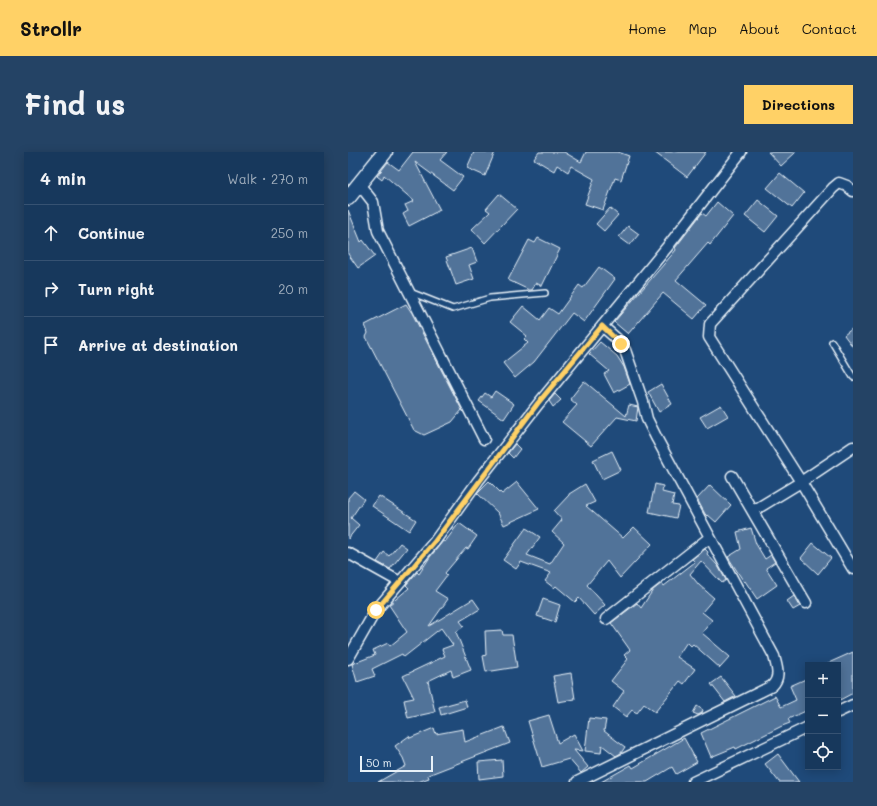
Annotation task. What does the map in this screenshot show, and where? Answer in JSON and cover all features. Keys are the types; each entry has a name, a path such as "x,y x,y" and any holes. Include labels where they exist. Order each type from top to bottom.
{"street":[{"path":"348,198 385,152"},
{"path":"348,659 376,610 435,541 529,415 742,152"},
{"path":"853,191 847,186 839,183 833,188 710,324 708,330 709,337 801,482 853,569"},
{"path":"359,184 372,202 378,231 484,439"},
{"path":"577,782 772,686 776,681 778,674 774,656 709,538 654,432 624,350 617,339 602,326"},
{"path":"752,511 801,482 853,448"},
{"path":"732,476 806,603"},
{"path":"606,619 709,538"},
{"path":"348,553 400,582"},
{"path":"841,711 853,705"},
{"path":"693,782 805,728"}],"lane":[{"path":"409,292 453,308 490,298 545,293"},
{"path":"832,342 853,377"}],"building":[{"path":"413,152 447,152 440,160 463,177 453,190 415,162 440,210 409,226 403,214 408,211 405,205 414,201 384,175 382,180 377,176 388,162 399,170"},
{"path":"474,152 495,152 485,176 467,168"},
{"path":"539,152 564,152 581,162 586,152 618,152 629,156 621,180 615,178 603,210 585,204 594,179 571,166 568,172 557,165 554,171 534,159"},
{"path":"654,152 706,152 687,177"},
{"path":"768,152 796,152 781,166"},
{"path":"780,173 804,193 792,208 767,188"},
{"path":"499,194 517,209 485,243 472,229 490,212 486,209"},
{"path":"758,200 778,216 765,232 745,216"},
{"path":"717,202 733,216 710,245 708,243 676,280 706,305 694,319 663,293 628,334 614,322 676,250 675,248 702,213 706,216"},
{"path":"610,208 618,215 604,231 596,224"},
{"path":"348,210 361,242 363,240 375,256 358,268 348,254"},
{"path":"628,226 639,234 630,245 619,237"},
{"path":"538,238 560,249 542,286 536,283 532,290 529,290 508,280 529,240 535,243"},
{"path":"472,248 477,262 469,265 474,279 456,285 446,257"},
{"path":"599,267 615,279 584,322 572,313 534,362 515,378 503,363 528,343 524,339 527,336 510,322 523,306 540,320 549,308 558,314 579,285 583,288"},
{"path":"406,304 462,410 452,422 424,435 414,430 366,337 368,333 365,325"},
{"path":"853,328 853,347 844,335"},
{"path":"600,342 617,356 624,367 630,384 614,393 604,374 609,371 589,354"},
{"path":"584,381 626,416 629,405 638,407 636,421 617,417 591,446 562,422 577,405 570,399"},
{"path":"661,384 672,404 659,412 648,392"},
{"path":"495,391 514,404 504,419 479,401 485,393 491,397"},
{"path":"555,394 561,400 553,407 549,401"},
{"path":"721,405 728,416 707,428 700,417"},
{"path":"515,444 520,449 513,458 508,453"},
{"path":"612,451 621,470 602,479 593,460"},
{"path":"489,481 502,494 517,482 539,509 504,525 498,513 477,493"},
{"path":"585,484 595,502 586,506 623,538 634,527 652,544 620,578 607,561 587,585 605,605 594,615 579,598 575,602 556,586 554,588 545,581 551,573 521,562 516,569 503,560 526,528 540,537 527,555 550,564 564,543 552,532 562,520 554,511 569,494"},
{"path":"655,484 663,486 662,492 674,495 672,505 679,506 676,518 649,512"},
{"path":"710,485 731,505 716,522 705,514 697,499"},
{"path":"354,491 364,499 351,518 359,525 348,539 348,498"},
{"path":"379,496 416,520 409,531 372,506"},
{"path":"459,523 477,536 468,549 466,548 445,573 447,575 435,591 448,599 429,626 473,599 480,609 460,621 464,626 456,632 471,670 453,677 451,670 428,681 435,712 408,718 404,700 414,698 403,676 445,656 442,649 453,645 441,628 404,657 402,654 372,669 375,676 357,682 352,664 375,655 373,650 388,643 390,646 407,632 389,605 409,588 406,585 417,572 419,574 430,557 443,541 445,542"},
{"path":"751,528 756,544 765,559 771,555 775,562 766,568 777,585 757,599 728,557 741,549 737,532"},
{"path":"400,543 407,548 390,569 377,562 384,552 389,556"},
{"path":"813,543 831,558 818,574 801,558"},
{"path":"705,549 708,552 707,554 718,566 726,580 722,583 701,561 690,574 699,585 714,598 702,612 712,620 702,633 730,657 720,668 693,644 691,646 687,642 677,657 695,669 684,684 680,681 655,712 644,704 637,713 632,710 626,717 613,707 624,691 611,681 628,659 624,655 630,650 611,623 637,603 641,608 653,590 662,583 664,586 695,562 692,559"},
{"path":"794,596 800,606 793,610 787,601"},
{"path":"543,599 560,605 555,622 537,616"},
{"path":"502,630 503,635 512,635 517,667 486,672 483,656 486,655 485,631"},
{"path":"853,652 853,693 841,699 841,662 831,662"},
{"path":"571,673 575,699 558,702 553,676"},
{"path":"721,677 736,696 725,702 711,684"},
{"path":"805,679 805,711 788,719 790,723 736,749 735,747 711,757 701,733 775,696 781,707 796,700 790,686"},
{"path":"465,700 467,707 441,715 439,707"},
{"path":"697,706 703,710 702,713 698,715 693,713"},
{"path":"549,715 558,743 574,734 583,751 574,750 588,767 581,773 569,759 542,767 528,721"},
{"path":"589,718 606,720 604,731 625,747 621,753 616,756 602,745 601,753 585,751"},
{"path":"504,727 510,743 428,775 429,778 418,782 378,782 406,766 403,758 395,746 409,736 410,738 434,728 436,734 463,729 465,742"},
{"path":"684,738 697,762 676,774 672,767 647,782 601,782 631,765 633,768"},
{"path":"778,754 799,782 779,782 765,764"},
{"path":"502,760 503,776 479,779 478,762"}],"route":[{"path":"376,610 435,541 478,481 538,403 602,326 621,344"}]}
